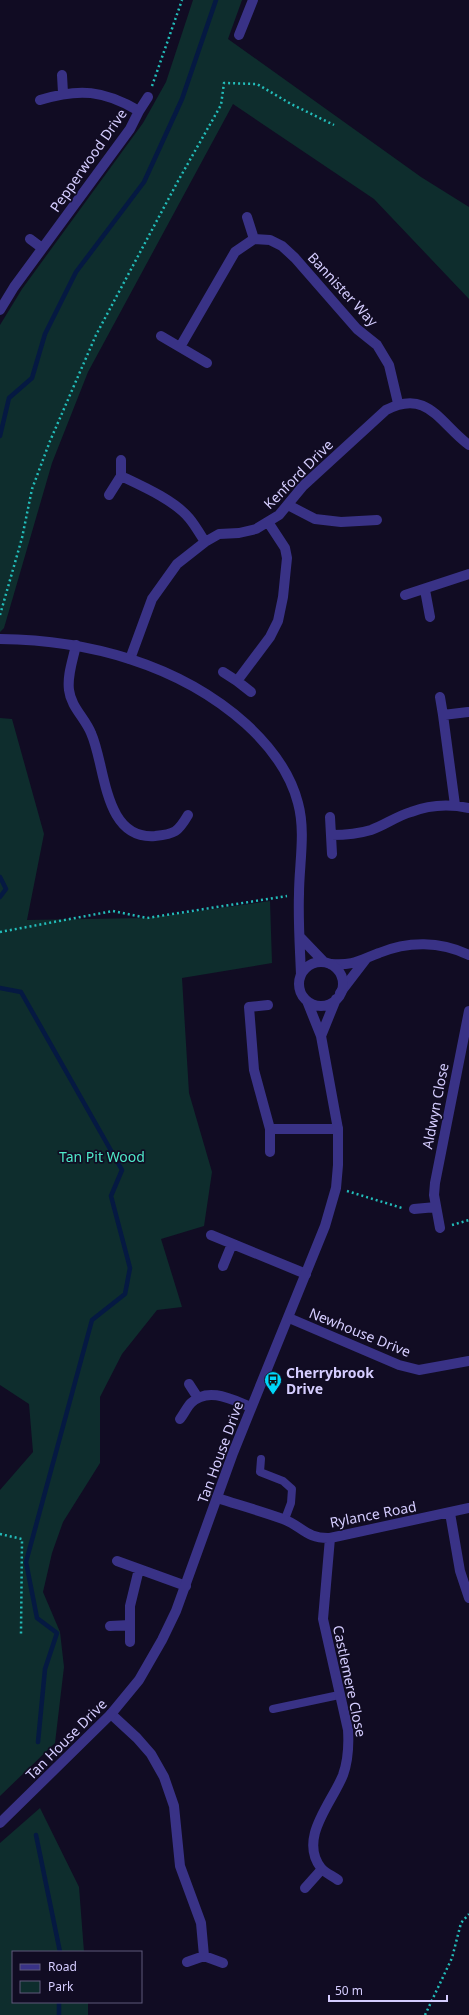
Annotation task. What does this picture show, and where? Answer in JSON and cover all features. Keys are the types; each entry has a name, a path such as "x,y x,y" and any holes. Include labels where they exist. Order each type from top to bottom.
{"street":[{"path":"239,35 253,0"},
{"path":"62,75 63,93"},
{"name":"Pepperwood Drive","path":"0,310 14,287 42,248 130,129 139,111 111,97 80,92 63,93 40,100"},
{"path":"139,111 148,97"},
{"path":"180,347 235,252 254,239 247,217"},
{"path":"30,239 42,248"},
{"name":"Bannister Way","path":"254,239 270,240 282,246 295,258 357,329 377,345 389,365 398,403"},
{"path":"161,336 207,363"},
{"path":"398,403 411,402 423,405 441,417 469,445"},
{"name":"Kenford Drive","path":"130,659 152,599 162,582 177,564 204,542 219,534 240,533 256,529 280,515 303,486 386,410 398,403"},
{"path":"109,495 121,476 121,460"},
{"path":"121,476 176,506 189,518 204,542"},
{"path":"288,505 315,519 341,522 377,520"},
{"path":"238,681 270,637 278,621 283,597 286,553 285,548 268,522"},
{"path":"405,595 425,590 469,574"},
{"path":"425,590 430,617"},
{"path":"0,639 42,641 76,645 130,659 178,677 209,695 256,733 277,758 291,784 298,803 301,819 299,894 301,975 299,989 307,1001 313,1004 325,1005 338,996 366,959"},
{"path":"76,645 69,678 69,690 72,702 91,732 100,759 104,780 112,805 119,820 130,831 147,837 169,835 180,830 188,815"},
{"path":"223,672 238,681 251,692"},
{"path":"440,697 455,805"},
{"path":"443,715 468,712"},
{"path":"331,835 355,834 372,829 411,811 455,805 469,808"},
{"path":"330,817 332,854"},
{"path":"300,937 341,974 343,980 321,1036"},
{"path":"301,975 310,964 354,964 400,945 423,943 445,946 469,955"},
{"name":"Tan House Drive","path":"0,1823 111,1714 143,1673 176,1611 251,1407 289,1318 325,1226 336,1188 338,1165 338,1129 321,1036 307,1001"},
{"path":"268,1005 249,1007 254,1070 270,1129 270,1152"},
{"name":"Aldwyn Close","path":"440,1228 436,1207 435,1183 469,1011"},
{"path":"270,1129 338,1129"},
{"path":"414,1209 436,1207"},
{"path":"211,1235 306,1274"},
{"path":"223,1266 232,1244"},
{"name":"Newhouse Drive","path":"289,1318 399,1365 419,1370 469,1361"},
{"path":"189,1384 198,1398"},
{"path":"180,1419 191,1403 198,1398 209,1395 220,1396 251,1407"},
{"name":"Rylance Road","path":"217,1498 285,1519 310,1535 321,1538 330,1538 469,1508"},
{"path":"450,1513 460,1571 469,1598"},
{"name":"Castlemere Close","path":"330,1538 323,1619 348,1730 349,1744 343,1775 315,1829 313,1851 322,1869 338,1880"},
{"path":"117,1561 186,1586"},
{"path":"130,1642 130,1606 139,1569"},
{"path":"110,1626 130,1625"},
{"path":"111,1714 137,1738 151,1754 164,1777 174,1806 180,1866 201,1924 204,1956"},
{"path":"305,1888 322,1869"},
{"path":"187,1962 204,1956 223,1962"}],"lane":[{"path":"261,1459 260,1472 283,1481 292,1489 291,1503 285,1519"},
{"path":"273,1709 339,1695"}],"path":[{"path":"148,97 182,0"},
{"path":"0,615 22,538 32,489 50,441 96,335 178,181 221,105 224,83 257,84 291,104 334,125"},
{"path":"0,932 113,911 147,918 299,894"},
{"path":"336,1188 407,1210 414,1209"},
{"path":"440,1228 469,1220"},
{"path":"0,1534 22,1539 21,1634"},
{"path":"425,2015 452,1958 461,1923 469,1914"}],"green space":[{"path":"193,0 242,0 228,39 421,177 469,207 469,299 374,199 233,104 88,372 52,463 4,628 0,632 0,325 22,289 143,123 166,82"},
{"name":"Tan Pit Wood","path":"0,718 12,719 44,834 27,920 147,918 270,901 272,963 182,978 189,1093 212,1172 204,1226 161,1239 182,1307 157,1310 122,1354 100,1397 100,1463 63,1522 52,1553 43,1592 60,1632 64,1667 55,1743 0,1796 0,1490 33,1452 29,1404 0,1385"},
{"path":"40,1808 79,1887 84,1951 12,1951 12,2003 88,2003 88,2015 0,2015 0,1843"}],"waterway":[{"path":"0,436 9,398 32,378 45,334 76,272 144,182 182,99 216,0"},
{"path":"0,877 6,889 0,897"},
{"path":"0,988 21,992 122,1170 111,1196 130,1268 125,1294 92,1320 26,1562 37,1618 57,1633 45,1669 38,1742"},
{"path":"36,1835 60,1951"},
{"path":"59,2003 59,2015"}],"place":[{"name":"Cherrybrook Drive","path":"273,1395"}]}
